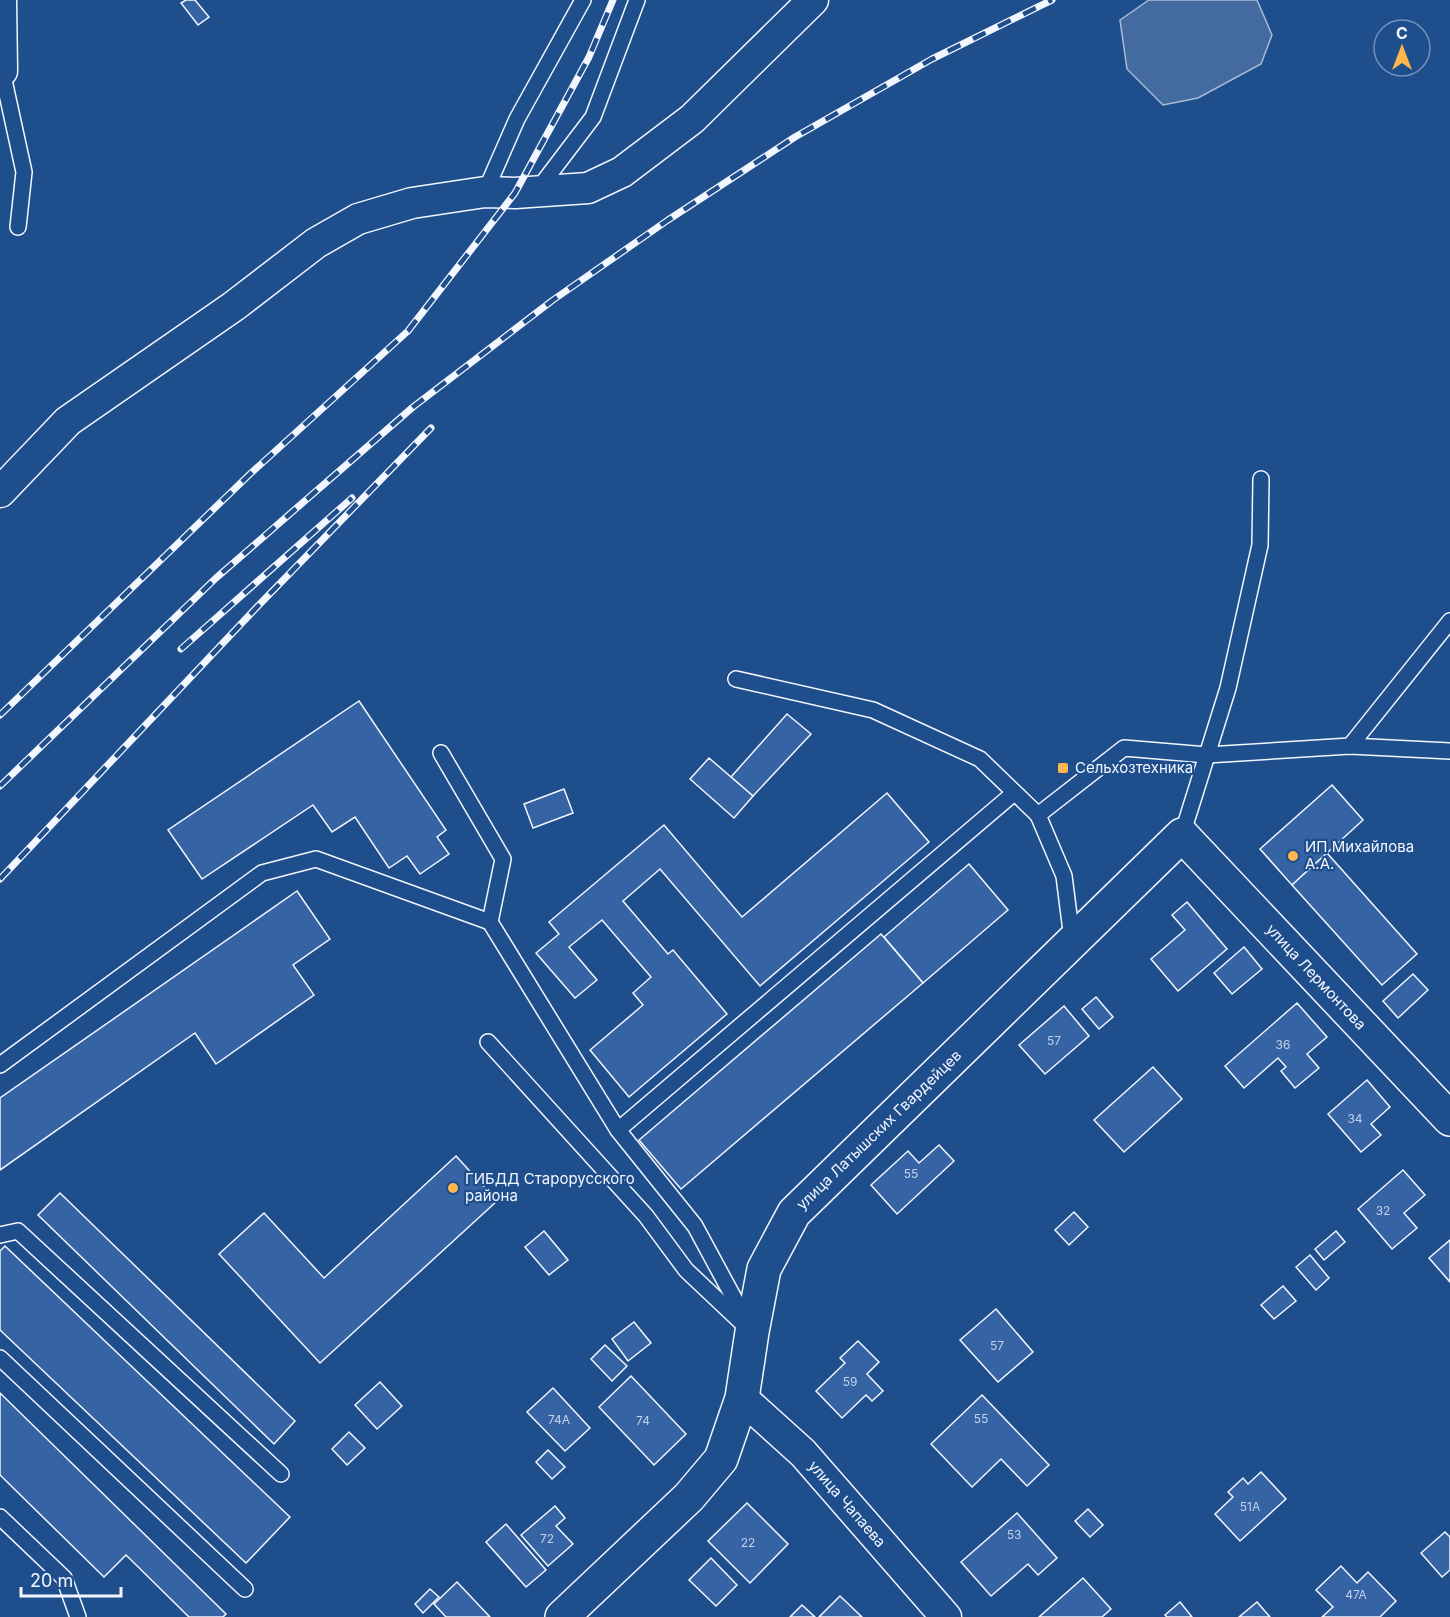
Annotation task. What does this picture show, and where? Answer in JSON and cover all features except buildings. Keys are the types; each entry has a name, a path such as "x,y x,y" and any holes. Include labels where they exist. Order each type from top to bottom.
{"street":[{"path":"1,0 1,72"},
{"path":"0,492 68,421 234,306 316,243 358,219 412,203 485,192 537,192 588,188 622,172 692,119 813,0"},
{"name":"улица Латышских Гвардейцев","path":"561,1617 689,1497 721,1459 742,1398 764,1269 794,1213 1182,836"},
{"name":"улица Лермонтова","path":"1182,836 1450,1119"},
{"name":"улица Чапаева","path":"742,1398 803,1453 946,1617"}],"lane":[{"path":"485,192 517,119 583,0"},
{"path":"537,192 593,117 637,0"},
{"path":"1,72 24,172 18,227"},
{"path":"1182,836 1228,688 1260,545 1261,479"},
{"path":"1350,746 1450,621"},
{"path":"736,679 873,710 980,759 1038,815 1064,876 1073,942"},
{"path":"1038,815 1124,748 1207,755 1350,746 1450,751"},
{"path":"441,753 503,860 490,922"},
{"path":"618,1130 1014,793"},
{"path":"0,1065 262,873 316,860 490,922 618,1130 695,1227 752,1332"},
{"path":"488,1042 646,1216 686,1270 752,1332"},
{"path":"0,1235 18,1231 281,1474"},
{"path":"0,1358 245,1588"},
{"path":"0,1517 64,1578 78,1617"}],"water":[{"path":"1149,0 1257,0 1272,35 1261,64 1198,98 1163,105 1127,69 1120,20"}],"railway":[{"path":"0,715 250,474 408,331 515,193 589,57 613,0"},
{"path":"0,786 216,578 413,407 553,300 668,220 795,137 932,59 1052,0"},
{"path":"0,879 257,607 431,428"},
{"path":"181,649 352,498"}],"place":[{"name":"Сельхозтехника","path":"1063,768"},
{"name":"ИП Михайлова А.А.","path":"1293,856"},
{"name":"ГИБДД Старорусского района","path":"453,1188"}]}
